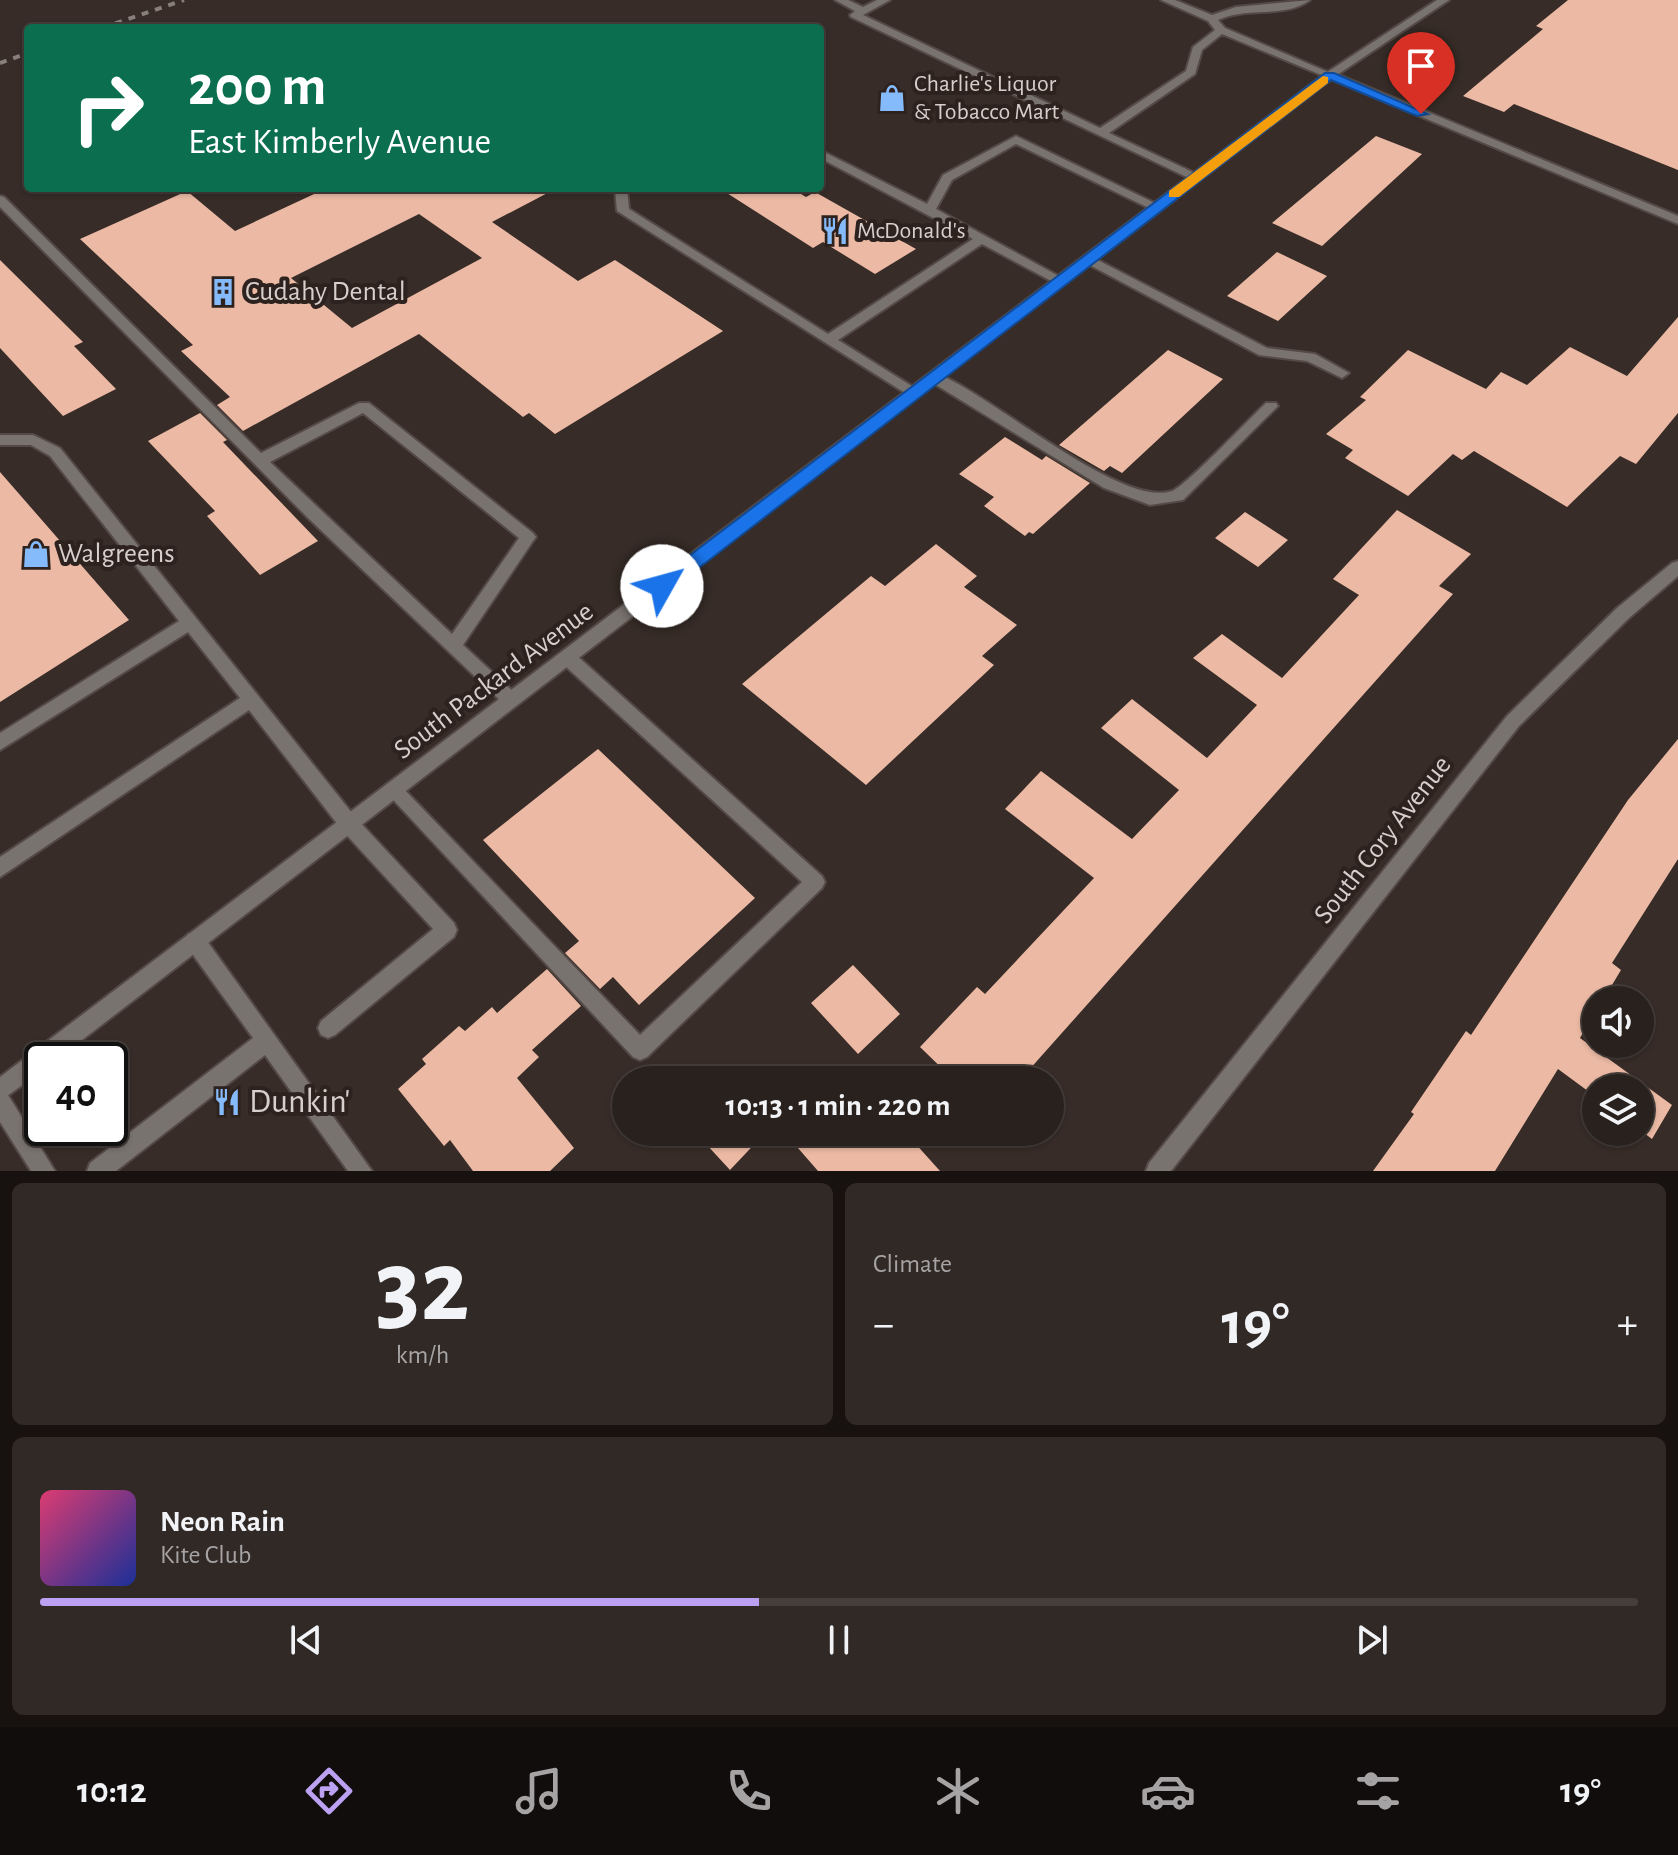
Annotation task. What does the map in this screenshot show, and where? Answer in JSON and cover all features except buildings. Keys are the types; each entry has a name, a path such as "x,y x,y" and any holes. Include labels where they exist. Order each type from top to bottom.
{"street":[{"path":"840,0 863,11"},
{"path":"885,0 855,15 1195,177"},
{"path":"1166,0 1212,19 1221,30 1678,220"},
{"path":"1212,19 1225,11 1254,6 1294,6 1305,0"},
{"name":"South Packard Avenue","path":"0,1090 569,659 1330,75 1444,0"},
{"path":"1101,133 1191,72 1197,49 1221,30"},
{"path":"929,211 947,178 1016,139 1157,207"},
{"path":"824,155 1060,280"},
{"path":"621,192 623,211 913,393"},
{"path":"0,200 259,461 511,700"},
{"path":"828,340 982,238"},
{"path":"1088,259 1264,352 1310,357 1342,373"},
{"path":"933,377 1109,484 1150,499 1178,496 1271,406"},
{"path":"259,461 364,406 528,537 453,646"},
{"path":"0,440 33,440 55,452 349,824 447,930 328,1028"},
{"name":"South Cory Avenue","path":"1157,1171 1513,721 1623,613 1678,567"},
{"path":"0,742 191,622"},
{"path":"393,790 640,1050 815,882 569,659"},
{"path":"0,868 252,699"},
{"path":"195,941 361,1171"},
{"path":"98,1171 267,1040"},
{"path":"0,1103 44,1171"}],"railway":[{"path":"114,24 184,0"},
{"path":"0,63 24,54"}],"slow traffic":[{"path":"1174,194 1323,80"}],"place":[{"name":"Charlie's Liquor & Tobacco Mart","path":"892,98"},
{"name":"McDonald's","path":"835,231"},
{"name":"Cudahy Dental","path":"223,292"},
{"name":"Walgreens","path":"36,554"},
{"name":"Dunkin'","path":"227,1102"}],"route":[{"path":"662,586 1330,75 1421,114"}]}
